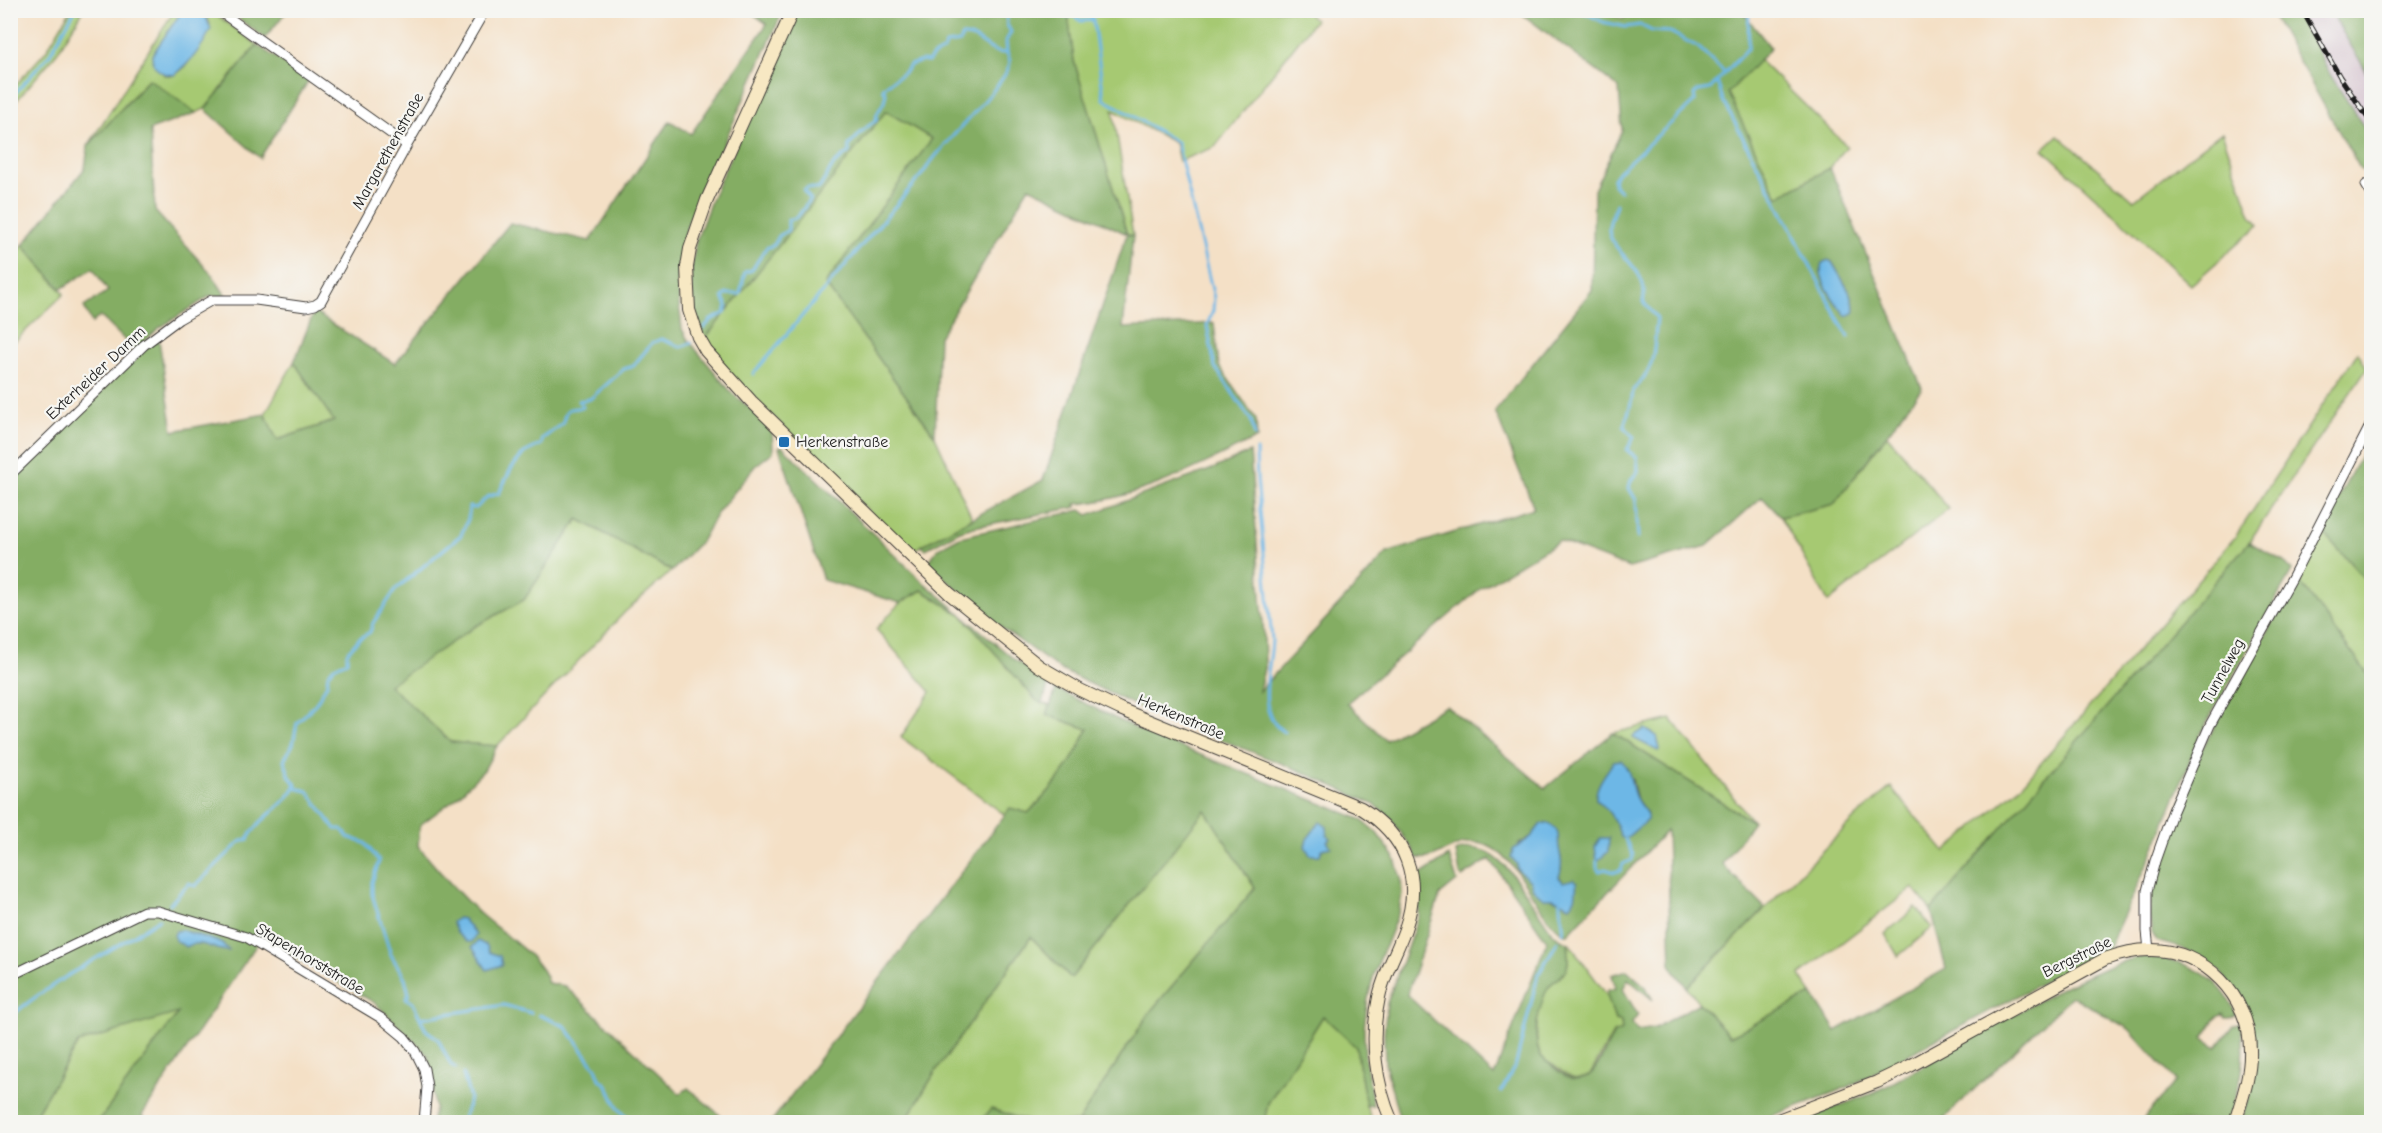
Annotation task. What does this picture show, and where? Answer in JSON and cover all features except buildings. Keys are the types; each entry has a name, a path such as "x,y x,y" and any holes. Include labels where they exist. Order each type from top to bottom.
{"main road":[{"name":"Herkenstraße","path":"793,10 696,228 687,267 687,287 689,310 698,337 714,362 751,401 950,594 1039,666 1120,710 1361,808 1377,818 1389,830 1400,845 1406,859 1413,892 1405,930 1385,977 1376,1018 1377,1072 1392,1122"},
{"name":"Bergstraße","path":"1773,1122 1876,1082 1910,1066 2104,959 2132,951 2150,950 2184,956 2210,970 2229,989 2241,1008 2250,1038 2250,1062 2235,1122"}],"street":[{"path":"218,10 407,145"},
{"name":"Margarethenstraße","path":"315,305 326,294 407,145 485,10"},
{"path":"2372,181 2366,185 2372,195"},
{"name":"Exterheider Damm","path":"10,476 144,345 179,319 212,300 262,300 306,308 315,305"},
{"name":"Tunnelweg","path":"2150,950 2147,932 2147,891 2172,813 2210,725 2292,578 2372,422"},
{"name":"Stapenhorststraße","path":"10,976 144,911 158,911 246,937 381,1018 404,1037 424,1069 427,1087 424,1122"}],"shaded area":[{"path":"2297,11 2330,11 2371,79 2371,138 2331,76"}],"green space":[{"path":"1071,10 1304,10 1315,20 1215,147 1179,161 1175,143 1113,110 1133,236 1127,234 1074,61 1068,14"},
{"path":"2370,10 2372,12 2371,79 2330,11"},
{"path":"70,11 83,11 57,53 11,107 11,90 46,51"},
{"path":"174,11 182,11 152,55 164,75 175,75 186,66 210,24 203,11 211,11 257,45 205,109 196,113 148,79 88,146"},
{"path":"228,11 287,11 265,38"},
{"path":"749,11 783,11 687,226 678,274 679,304 682,329 688,340 732,393 772,427 773,452 755,466 716,515 702,540 672,571 578,519 524,600 476,626 389,685 451,742 497,746 484,770 456,798 420,825 418,846 469,903 528,953 544,973 548,983 565,986 680,1094 688,1088 728,1122 431,1122 435,1109 428,1055 375,1003 261,938 142,1115 145,1122 98,1122 178,1013 78,1043 31,1122 11,1122 11,480 147,346 159,340 173,431 265,414 277,440 334,421 294,362 314,312 395,364 510,223 590,241 670,121 691,134 767,24"},
{"path":"798,11 1071,11 1068,14 1074,61 1127,234 1029,187 939,337 935,436 825,284 932,139 886,111 704,340 693,305 691,273 696,241 713,195"},
{"path":"1518,11 1601,11 1624,19 1629,11 1748,11 1745,15 1771,48 1728,93 1778,197 1830,168 1922,388 1834,504 1781,517 1762,497 1707,546 1629,568 1559,541 1481,588 1347,703 1386,740 1446,706 1545,788 1613,733 1753,822 1722,864 1765,908 1687,987 1671,967 1667,830 1568,934 1565,934 1546,915 1511,864 1490,847 1468,843 1432,857 1416,857 1390,817 1375,805 1298,770 1141,708 1061,670 1003,629 927,563 939,548 960,537 1081,510 1088,515 1215,468 1250,452 1264,635 1265,664 1259,691 1387,553 1534,508 1495,411 1592,290 1594,190 1622,130 1619,88","holes":["1832,262 1849,291 1855,309 1846,316 1826,285","1632,779 1637,800 1647,814 1618,828 1612,815 1596,799","1541,824 1558,848 1561,861 1559,876 1563,882 1569,906 1533,889 1530,881 1517,869 1519,844 1531,837"]},
{"path":"2270,11 2297,11 2331,76 2371,138 2371,172 2361,170"},
{"path":"257,45 309,80 260,158 205,109"},
{"path":"1759,60 1847,146 1830,168 1778,197 1728,93"},
{"path":"149,79 196,113 150,130 155,211 213,276 226,296 210,296 159,328 135,350 100,316 92,323 84,307 108,291 93,268 61,289 23,245 85,168 88,146"},
{"path":"885,110 932,139 825,284 935,436 972,518 910,552 729,373 704,340"},
{"path":"2222,132 2251,215 2259,225 2191,285 2043,149 2058,135 2134,200"},
{"path":"1127,234 1133,236 1123,328 1214,323 1219,366 1256,419 1257,438 1169,480 1123,496 1075,504 1077,507 974,527 960,531 926,549 921,546 1043,480"},
{"path":"23,245 64,294 11,345 11,256"},
{"path":"2358,352 2367,368 2249,542 1931,910 1913,888 1800,975 1812,994 1730,1036 1687,987 1856,817 1891,787 1945,852 2023,784 2236,536"},
{"path":"294,362 334,421 277,440 265,414"},
{"path":"2371,434 2371,586 2322,531"},
{"path":"1887,435 1949,509 1828,602 1781,517 1834,504"},
{"path":"782,446 922,581 1015,660 1046,680 1048,686 1042,704 963,616 922,590 900,603 823,580 779,447"},
{"path":"578,519 672,571 625,612 497,746 451,742 388,685 476,626 524,600"},
{"path":"2322,531 2371,586 2371,679 2297,578"},
{"path":"2249,542 2285,562 2292,571 2201,733 2153,852 2107,951 2077,964 1848,1087 1756,1122 1403,1122 1398,1113 1385,1064 1384,1034 1387,1003 1419,915 1420,875 1449,856 1457,881 1440,895 1407,995 1494,1076 1547,941 1490,859 1462,877 1460,875 1456,852 1472,848 1486,852 1500,861 1513,875 1553,933 1569,943 1566,970 1547,989 1540,1008 1536,1033 1541,1056 1567,1077 1579,1078 1592,1073 1614,1033 1622,1030 1621,1021 1615,1020 1607,995 1608,990 1616,988 1612,975 1627,970 1646,987 1653,1000 1628,979 1623,989 1638,1015 1632,1023 1637,1031 1655,1028 1699,1003 1730,1036 1812,994 1836,1031 1946,969 1931,910"},
{"path":"2297,578 2371,679 2371,1122 2241,1122 2250,1095 2250,1019 2241,997 2220,972 2204,959 2184,949 2157,941 2152,933 2149,915 2156,867 2201,751"},
{"path":"922,590 963,616 1036,700 1050,706 1047,715 1088,729 1062,774 1047,794 1028,813 1010,808 1005,815 901,737 931,692 876,629 900,603"},
{"path":"1056,689 1141,731 1360,819 1376,832 1394,856 1401,878 1402,894 1399,911 1374,974 1364,1028 1365,1057 1373,1105 1366,1106 1356,1047 1323,1016 1268,1103 1264,1122 1078,1122 1150,1012 1255,888 1205,810 1071,978 1031,937 936,1071 905,1122 771,1122 1010,808 1028,813 1047,794 1069,765 1088,729 1047,715"},
{"path":"1671,719 1753,822 1613,733"},
{"path":"1205,809 1255,888 1150,1012 1078,1122 1028,1122 992,1109 980,1122 905,1122 936,1071 1031,937 1071,978"},
{"path":"1916,907 1932,928 1898,956 1885,934"},
{"path":"1569,943 1607,995 1615,1020 1621,1021 1622,1031 1613,1033 1590,1075 1579,1078 1569,1076 1547,1062 1540,1053 1537,1038 1539,1009 1542,1000 1549,986 1566,970"},
{"path":"2142,957 2186,965 2210,979 2229,1000 2236,1014 2231,1018 2226,1018 2223,1014 2216,1018 2203,1038 2217,1047 2234,1025 2240,1024 2244,1049 2242,1074 2228,1122 2141,1122 2176,1081 2129,1029 2072,996 1940,1122 1796,1122 1876,1092 2065,986 2112,965"},
{"path":"179,1012 98,1122 31,1122 78,1043"},
{"path":"1323,1016 1356,1047 1366,1106 1373,1122 1264,1122 1268,1103"},
{"path":"991,1109 1028,1121 1028,1122 980,1122"}],"water":[{"path":"182,11 203,11 211,29 200,48 186,65 175,75 166,74 156,67 152,55"},
{"path":"1828,260 1832,262 1849,291 1855,309 1854,313 1846,316 1824,283 1822,263"},
{"path":"1645,729 1657,736 1660,749 1658,751 1633,738"},
{"path":"1621,760 1629,774 1637,800 1647,817 1647,820 1625,839 1621,837 1608,812 1596,799 1597,789 1605,774 1614,761"},
{"path":"1320,822 1327,827 1327,835 1331,838 1327,841 1331,847 1322,849 1320,855 1310,855 1305,846 1307,839"},
{"path":"1548,823 1558,834 1561,862 1559,877 1563,882 1574,879 1577,882 1575,898 1570,906 1553,898 1543,898 1517,869 1517,864 1511,857 1513,850 1531,837 1541,824"},
{"path":"1600,838 1609,838 1608,852 1597,861 1595,847"},
{"path":"458,918 463,919 476,935 471,942 467,942 457,933 452,922"},
{"path":"182,930 222,943 229,951 202,944 186,947 176,941 174,935 176,931"},
{"path":"478,941 487,946 489,952 500,956 502,965 487,970 472,947"}],"waterway":[{"path":"10,99 50,54 75,10"},
{"path":"704,328 711,320 725,313 727,306 723,297 727,294 740,294 745,272 752,270 766,248 774,245 779,236 788,230 788,220 796,218 810,199 804,191 807,188 818,189 834,164 849,152 849,145 876,121 884,102 886,93 883,89 886,85 910,65 922,61 928,62 944,50 946,44 960,42 962,36 975,38 995,51 1007,52 1006,41 1011,32 1007,25 1006,10"},
{"path":"1047,10 1053,14 1062,13 1066,17 1074,16 1081,21 1093,20 1089,10"},
{"path":"1579,10 1603,22 1626,27 1640,25 1652,31 1670,32 1698,47 1725,73"},
{"path":"1620,191 1614,185 1613,179 1619,171 1695,101 1694,94 1710,89 1748,48 1749,10"},
{"path":"1093,20 1104,99 1177,142 1214,298 1213,311 1207,325 1215,367 1251,420 1255,436"},
{"path":"753,374 931,161 998,85 1007,72 1010,62 1007,53"},
{"path":"1717,82 1723,100 1848,337"},
{"path":"1616,204 1609,227 1610,236 1636,270 1644,290 1643,302 1657,318 1651,365 1633,390 1624,427 1634,437 1627,450 1637,458 1638,471 1631,480 1629,488 1636,500 1638,538"},
{"path":"170,904 189,883 195,886 240,842 248,839 259,824 291,793 296,785 290,777 284,760 293,744 297,723 316,703 327,684 328,674 334,667 347,661 347,653 359,639 370,632 373,623 396,589 461,535 468,519 469,507 476,508 487,497 499,493 511,469 524,453 542,444 542,439 563,423 567,411 583,407 579,401 590,399 624,369 633,366 652,343 661,339 681,347 691,343"},
{"path":"1256,450 1272,640 1267,677 1267,702 1269,714 1284,732"},
{"path":"295,788 308,791 335,829 342,829 348,837 365,843 379,861 372,882 372,894 391,955 405,978 409,994 406,998 413,1003 426,1030 438,1039 451,1065 456,1068"},
{"path":"1597,861 1599,871 1621,870 1623,864 1632,860 1633,855 1625,839"},
{"path":"1560,901 1563,933"},
{"path":"10,1017 64,978 159,919"},
{"path":"1501,1092 1516,1064 1538,975 1558,941"},
{"path":"421,1018 504,1005 531,1013"},
{"path":"539,1015 565,1026 596,1068 600,1079 607,1085 618,1108 633,1122"},
{"path":"462,1122 470,1098 463,1074"}],"railway":[{"path":"2302,10 2340,77 2372,124"}],"place":[{"name":"Herkenstraße","path":"784,442"}]}
